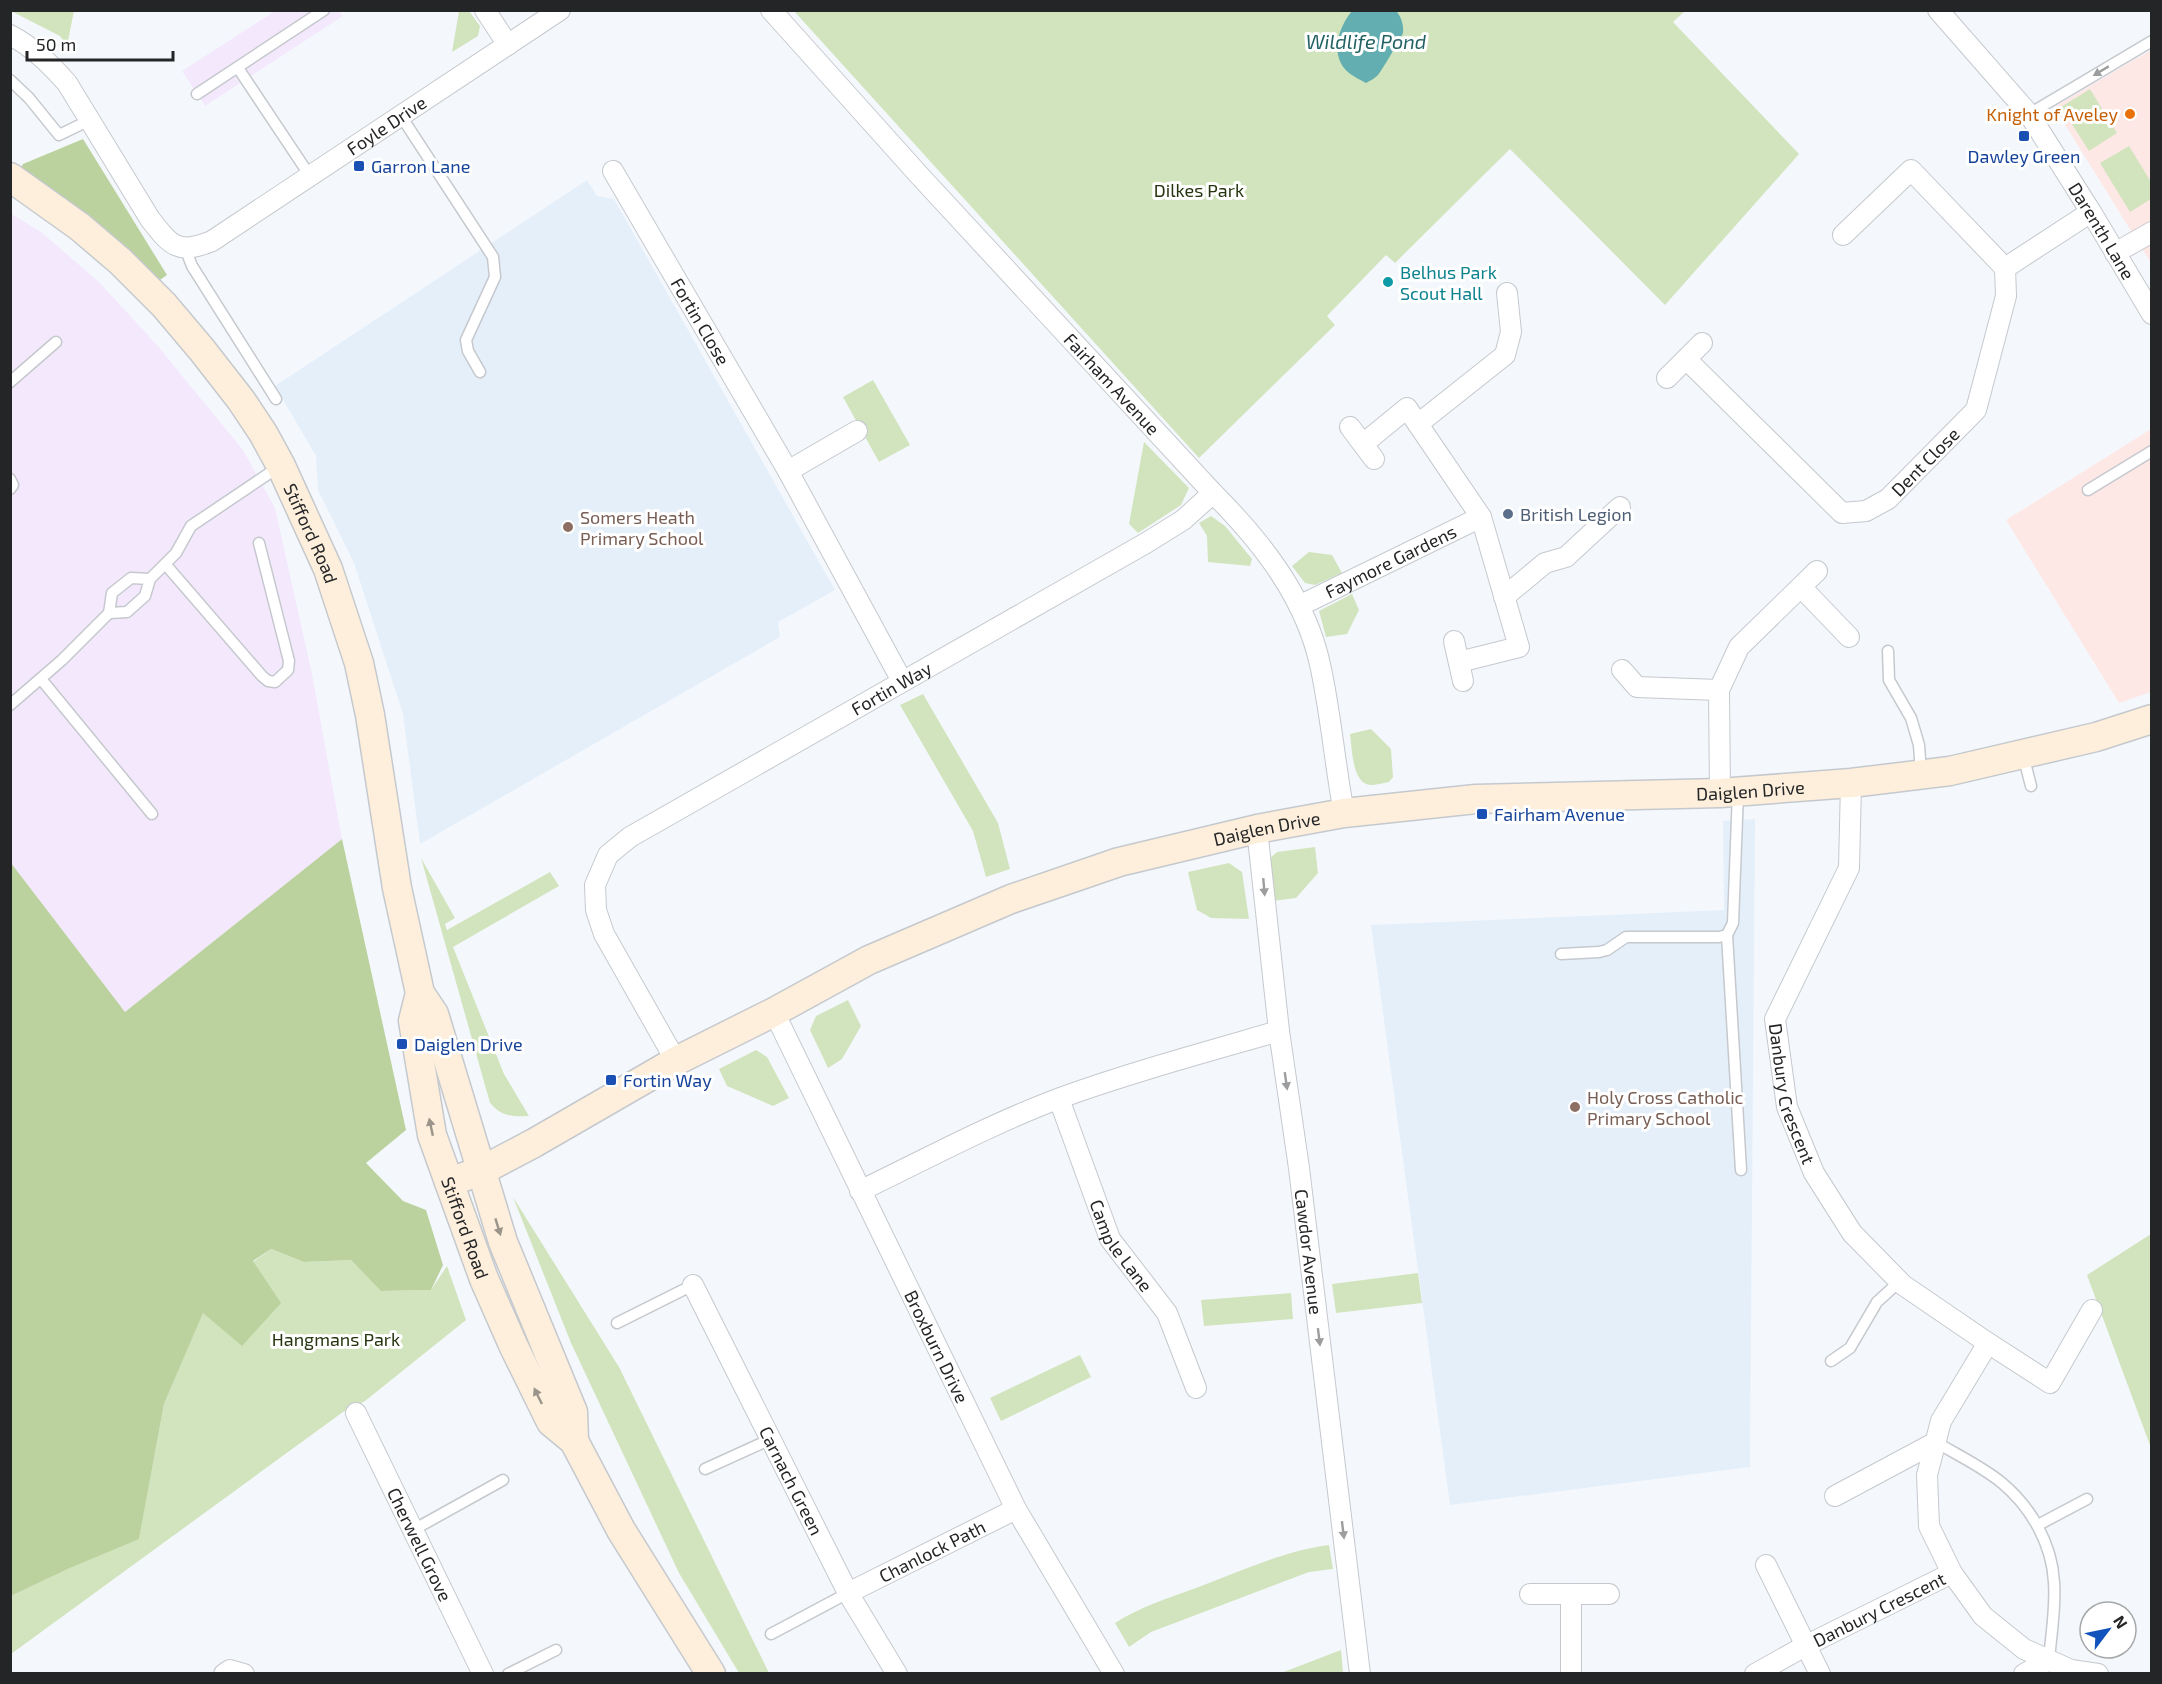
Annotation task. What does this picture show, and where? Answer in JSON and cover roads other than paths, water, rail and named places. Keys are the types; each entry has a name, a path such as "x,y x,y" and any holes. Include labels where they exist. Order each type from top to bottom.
{"main road":[{"name":"Stifford Road","path":"10,177 80,226 121,262 164,305 202,350 241,400 281,466 328,569 359,663 370,715 397,888 420,993 434,1014 503,1242 573,1412 574,1441"},
{"name":"Daiglen Drive","path":"449,1182 481,1171 534,1143 676,1061 774,1012 868,960 1011,899 1119,862 1257,829 1344,813 1476,799 1729,793 1851,783 1950,771 2097,737 2151,719"},
{"name":"Stifford Road","path":"420,993 413,1021 432,1135 484,1279 551,1422 574,1441 621,1530 711,1674"}],"street":[{"path":"485,10 508,45"},
{"name":"Foyle Drive","path":"185,248 195,248 212,241 560,10"},
{"name":"Fairham Avenue","path":"771,10 919,175 1213,493 1246,525 1266,550 1299,606 1321,668 1344,813"},
{"name":"Darenth Lane","path":"1938,10 2029,114 2091,212 2151,314"},
{"path":"10,35 32,49 67,83 150,219 173,245 185,248"},
{"path":"1843,235 1911,170 2005,268 2091,212"},
{"name":"Fortin Close","path":"613,171 788,471 902,681"},
{"path":"2115,253 2151,232"},
{"name":"Dent Close","path":"1686,359 1842,513 1866,511 1888,499 1976,410 2006,296 2005,268"},
{"path":"1418,424 1505,355 1511,332 1507,293"},
{"path":"1667,378 1702,343"},
{"path":"1350,427 1368,451 1407,408 1481,517 1519,647 1461,672 1454,641"},
{"path":"788,471 857,431"},
{"name":"Fortin Way","path":"676,1061 604,934 596,910 595,885 608,855 630,837 1146,543 1183,520 1213,493"},
{"path":"1504,597 1545,563 1566,557 1620,507"},
{"name":"Faymore Gardens","path":"1299,606 1481,517"},
{"path":"1729,793 1719,690 1739,646 1816,571"},
{"path":"1801,587 1849,637"},
{"path":"1622,670 1638,687 1719,690"},
{"name":"Danbury Crescent","path":"1851,783 1849,868 1775,1019 1787,1107 1814,1173 1852,1233 1899,1282 2050,1383 2092,1310"},
{"name":"Cawdor Avenue","path":"1257,829 1360,1674"},
{"name":"Broxburn Drive","path":"774,1012 1016,1509 1114,1674"},
{"path":"860,1191 958,1142 1059,1099 1155,1066 1280,1032"},
{"name":"Cample Lane","path":"1059,1099 1110,1239 1167,1313 1196,1388"},
{"name":"Carnach Green","path":"693,1285 848,1593 897,1674"},
{"name":"Danbury Crescent","path":"1988,1343 1941,1421 1927,1475 1929,1526 1952,1573 1983,1616 2024,1649 2071,1670 2098,1674"},
{"name":"Cherwell Grove","path":"356,1413 483,1674"},
{"path":"1835,1496 1936,1442"},
{"name":"Chanlock Path","path":"848,1593 1016,1509"},
{"name":"Danbury Crescent","path":"1766,1565 1820,1674"},
{"name":"Danbury Crescent","path":"1755,1674 1805,1646 1952,1573"},
{"path":"1530,1594 1609,1594"},
{"path":"1571,1594 1571,1674"},
{"path":"2024,1674 2049,1660"},
{"path":"224,1674 230,1670 244,1674"}],"lane":[{"path":"197,94 324,10"},
{"path":"2029,114 2151,41"},
{"path":"238,68 310,176"},
{"path":"10,80 59,135 90,120"},
{"path":"401,116 493,257 495,277 466,340 468,351 480,372"},
{"path":"185,248 192,266 276,399"},
{"path":"10,382 56,342"},
{"path":"2088,490 2151,451"},
{"path":"109,613 127,612 145,596 150,579 176,554 190,526 281,466"},
{"path":"10,479 13,484 10,489"},
{"path":"166,565 262,676 274,682 288,670 289,661 259,543"},
{"path":"10,705 109,613 112,593 131,578 150,579"},
{"path":"1888,651 1889,680 1911,718 1918,745 1921,775"},
{"path":"41,678 152,814"},
{"path":"2023,754 2031,786"},
{"path":"1729,793 1733,922 1727,934 1741,1170"},
{"path":"1562,954 1607,950 1626,937 1719,937 1727,934"},
{"path":"1831,1361 1850,1348 1877,1302 1899,1282"},
{"path":"617,1323 693,1285"},
{"path":"705,1469 771,1439"},
{"path":"1936,1442 2001,1482 2022,1502 2038,1525 2049,1553 2054,1582 2049,1660"},
{"path":"413,1530 503,1480"},
{"path":"2038,1525 2087,1499"},
{"path":"771,1634 848,1593"},
{"path":"508,1674 556,1650"}],"water":[{"name":"Wildlife Pond","path":"1352,11 1396,11 1403,24 1403,33 1383,68 1377,76 1366,83 1343,66 1337,50 1343,25"}],"place":[{"name":"Knight of Aveley","path":"2130,114"},
{"name":"Dawley Green","path":"2024,136"},
{"name":"Garron Lane","path":"359,166"},
{"name":"Belhus Park Scout Hall","path":"1388,282"},
{"name":"British Legion","path":"1508,514"},
{"name":"Somers Heath Primary School","path":"568,527"},
{"name":"Fairham Avenue","path":"1482,814"},
{"name":"Daiglen Drive","path":"402,1044"},
{"name":"Fortin Way","path":"611,1080"},
{"name":"Holy Cross Catholic Primary School","path":"1575,1107"}],"park label":[{"name":"Dilkes Park","path":"1199,190"},
{"name":"Hangmans Park","path":"336,1339"}]}
